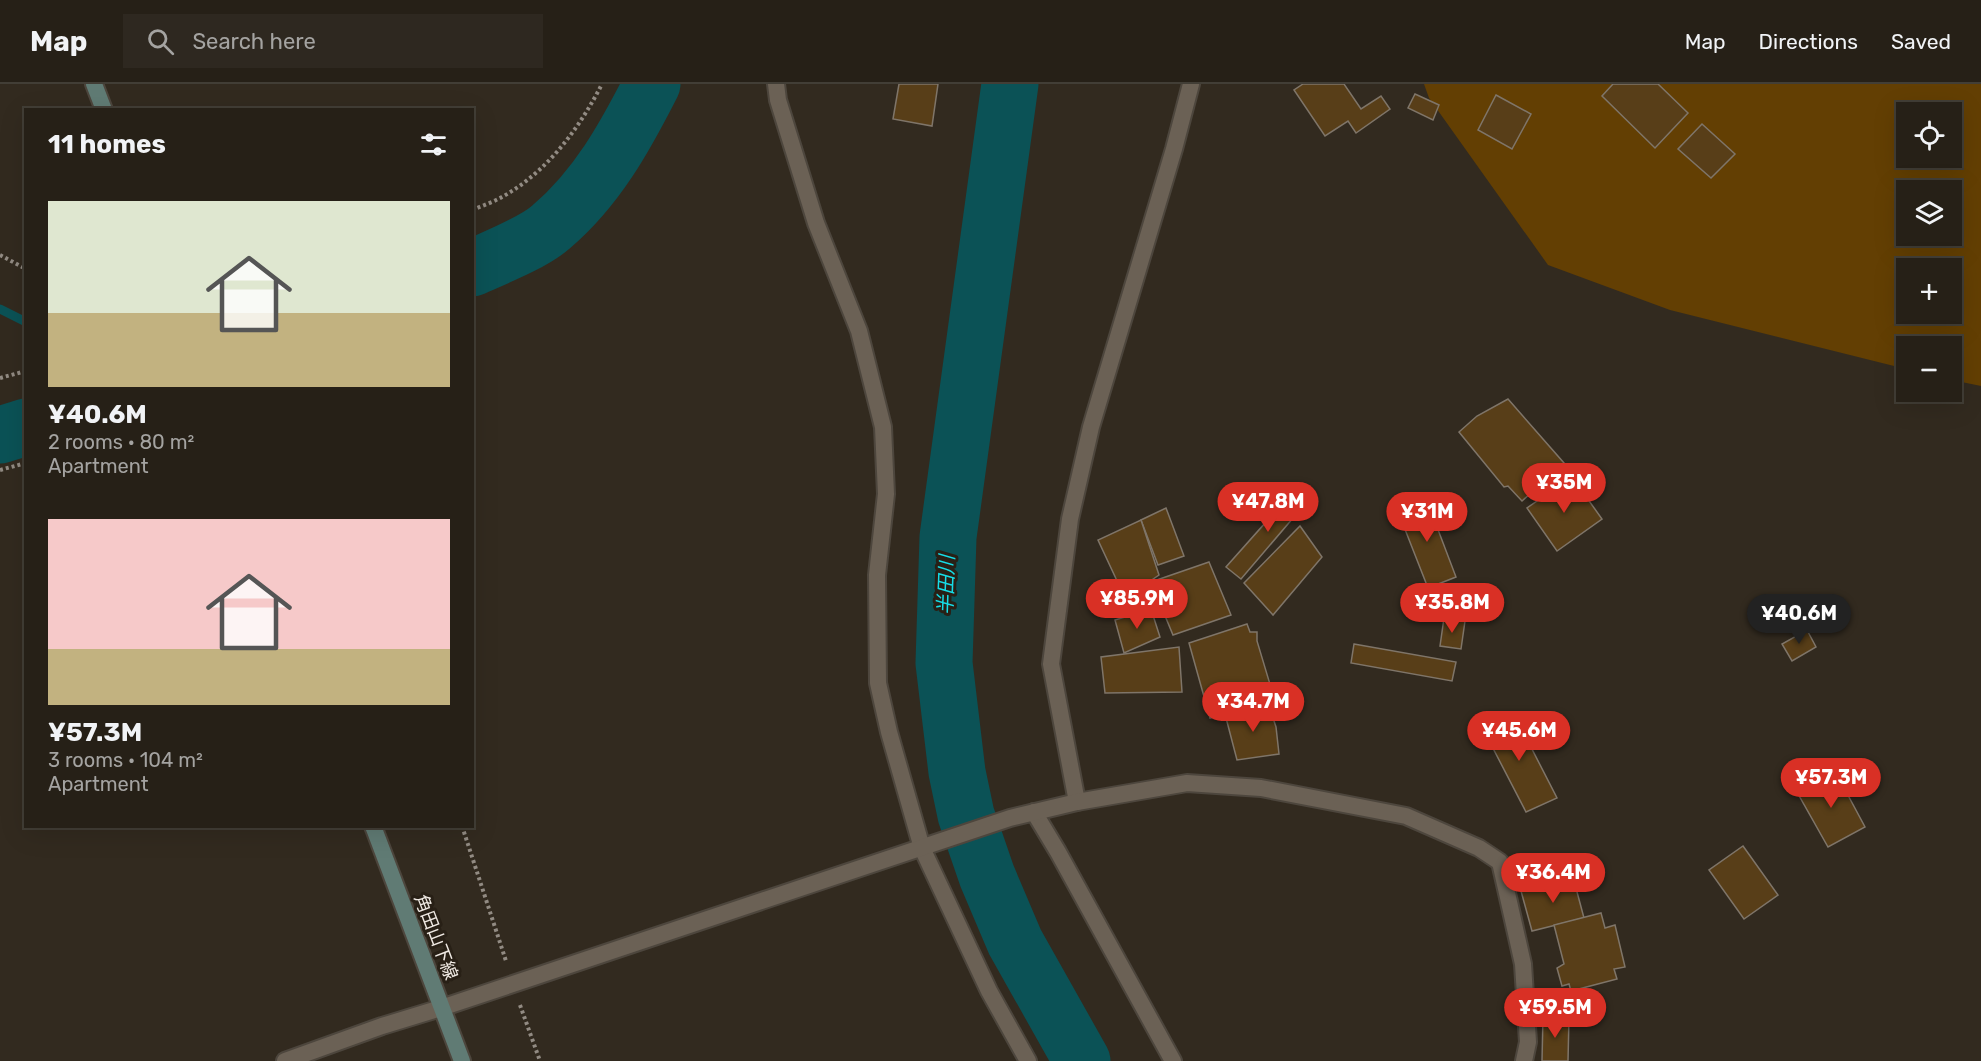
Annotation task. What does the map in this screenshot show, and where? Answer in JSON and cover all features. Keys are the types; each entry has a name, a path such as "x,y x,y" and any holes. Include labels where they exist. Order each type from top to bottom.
{"main road":[{"path":"94,84 103,108"},
{"name":"角田山下線","path":"375,828 462,1061"}],"street":[{"path":"776,84 778,100 816,223 859,331 882,427 886,494 877,575 878,683 889,732 929,846 988,991 1028,1061"},
{"path":"1077,802 1051,664 1070,519 1091,427 1171,160 1191,84"},
{"path":"285,1061 382,1026 1010,818 1077,802 1187,783 1261,788 1406,816 1479,848 1500,862 1523,964 1528,1042 1524,1061"},
{"path":"1034,812 1173,1061"}],"path":[{"path":"474,209 503,197 540,169 566,142 602,84"},
{"path":"0,255 24,268"},
{"path":"0,378 24,372"},
{"path":"0,470 24,464"},
{"path":"463,828 540,1061"}],"shaded area":[{"path":"1424,84 1981,84 1981,386 1962,382 1962,336 1896,336 1896,366 1670,310 1548,265 1429,98"}],"building":[{"path":"899,84 938,84 932,126 893,119"},
{"path":"1303,84 1344,84 1361,109 1381,96 1390,109 1356,133 1348,121 1325,136 1294,90"},
{"path":"1613,84 1658,84 1688,113 1655,148 1602,96"},
{"path":"1415,94 1439,105 1433,120 1408,108"},
{"path":"1496,95 1531,114 1512,149 1478,130"},
{"path":"1702,124 1735,154 1711,178 1678,149"},
{"path":"1508,399 1564,463 1522,501 1508,486 1504,487 1459,432 1477,416"},
{"path":"1572,477 1602,519 1557,551 1527,508"},
{"path":"1298,486 1311,497 1241,579 1226,567"},
{"path":"1426,498 1456,577 1428,588 1397,509"},
{"path":"1166,508 1184,556 1158,565 1141,520"},
{"path":"1141,520 1159,575 1125,598 1098,540"},
{"path":"1300,526 1322,557 1273,615 1244,583"},
{"path":"1209,562 1231,615 1173,635 1151,582"},
{"path":"1151,609 1160,637 1124,653 1115,620"},
{"path":"1444,618 1465,621 1461,649 1440,646"},
{"path":"1247,624 1250,632 1257,632 1257,641 1275,701 1210,718 1189,643"},
{"path":"1807,630 1816,647 1792,661 1782,644"},
{"path":"1354,644 1456,662 1452,681 1351,663"},
{"path":"1179,647 1182,692 1105,693 1101,657"},
{"path":"1269,706 1276,727 1279,754 1237,760 1225,714"},
{"path":"1513,712 1557,798 1526,812 1482,727"},
{"path":"1835,771 1865,827 1828,847 1797,792"},
{"path":"1743,846 1778,895 1744,919 1709,870"},
{"path":"1573,877 1584,918 1532,931 1521,891"},
{"path":"1601,913 1605,928 1615,925 1625,967 1614,969 1617,979 1571,991 1569,984 1562,986 1557,968 1564,964 1554,925"},
{"path":"1543,1016 1569,1017 1568,1061 1542,1061"}],"waterway":[{"path":"474,267 534,239 567,212 609,161 652,84"},
{"name":"半田川","path":"1010,84 948,537 944,663 957,772 966,815 987,876 1015,942 1082,1061"},
{"path":"0,309 24,321"},
{"path":"0,435 24,428"}]}
